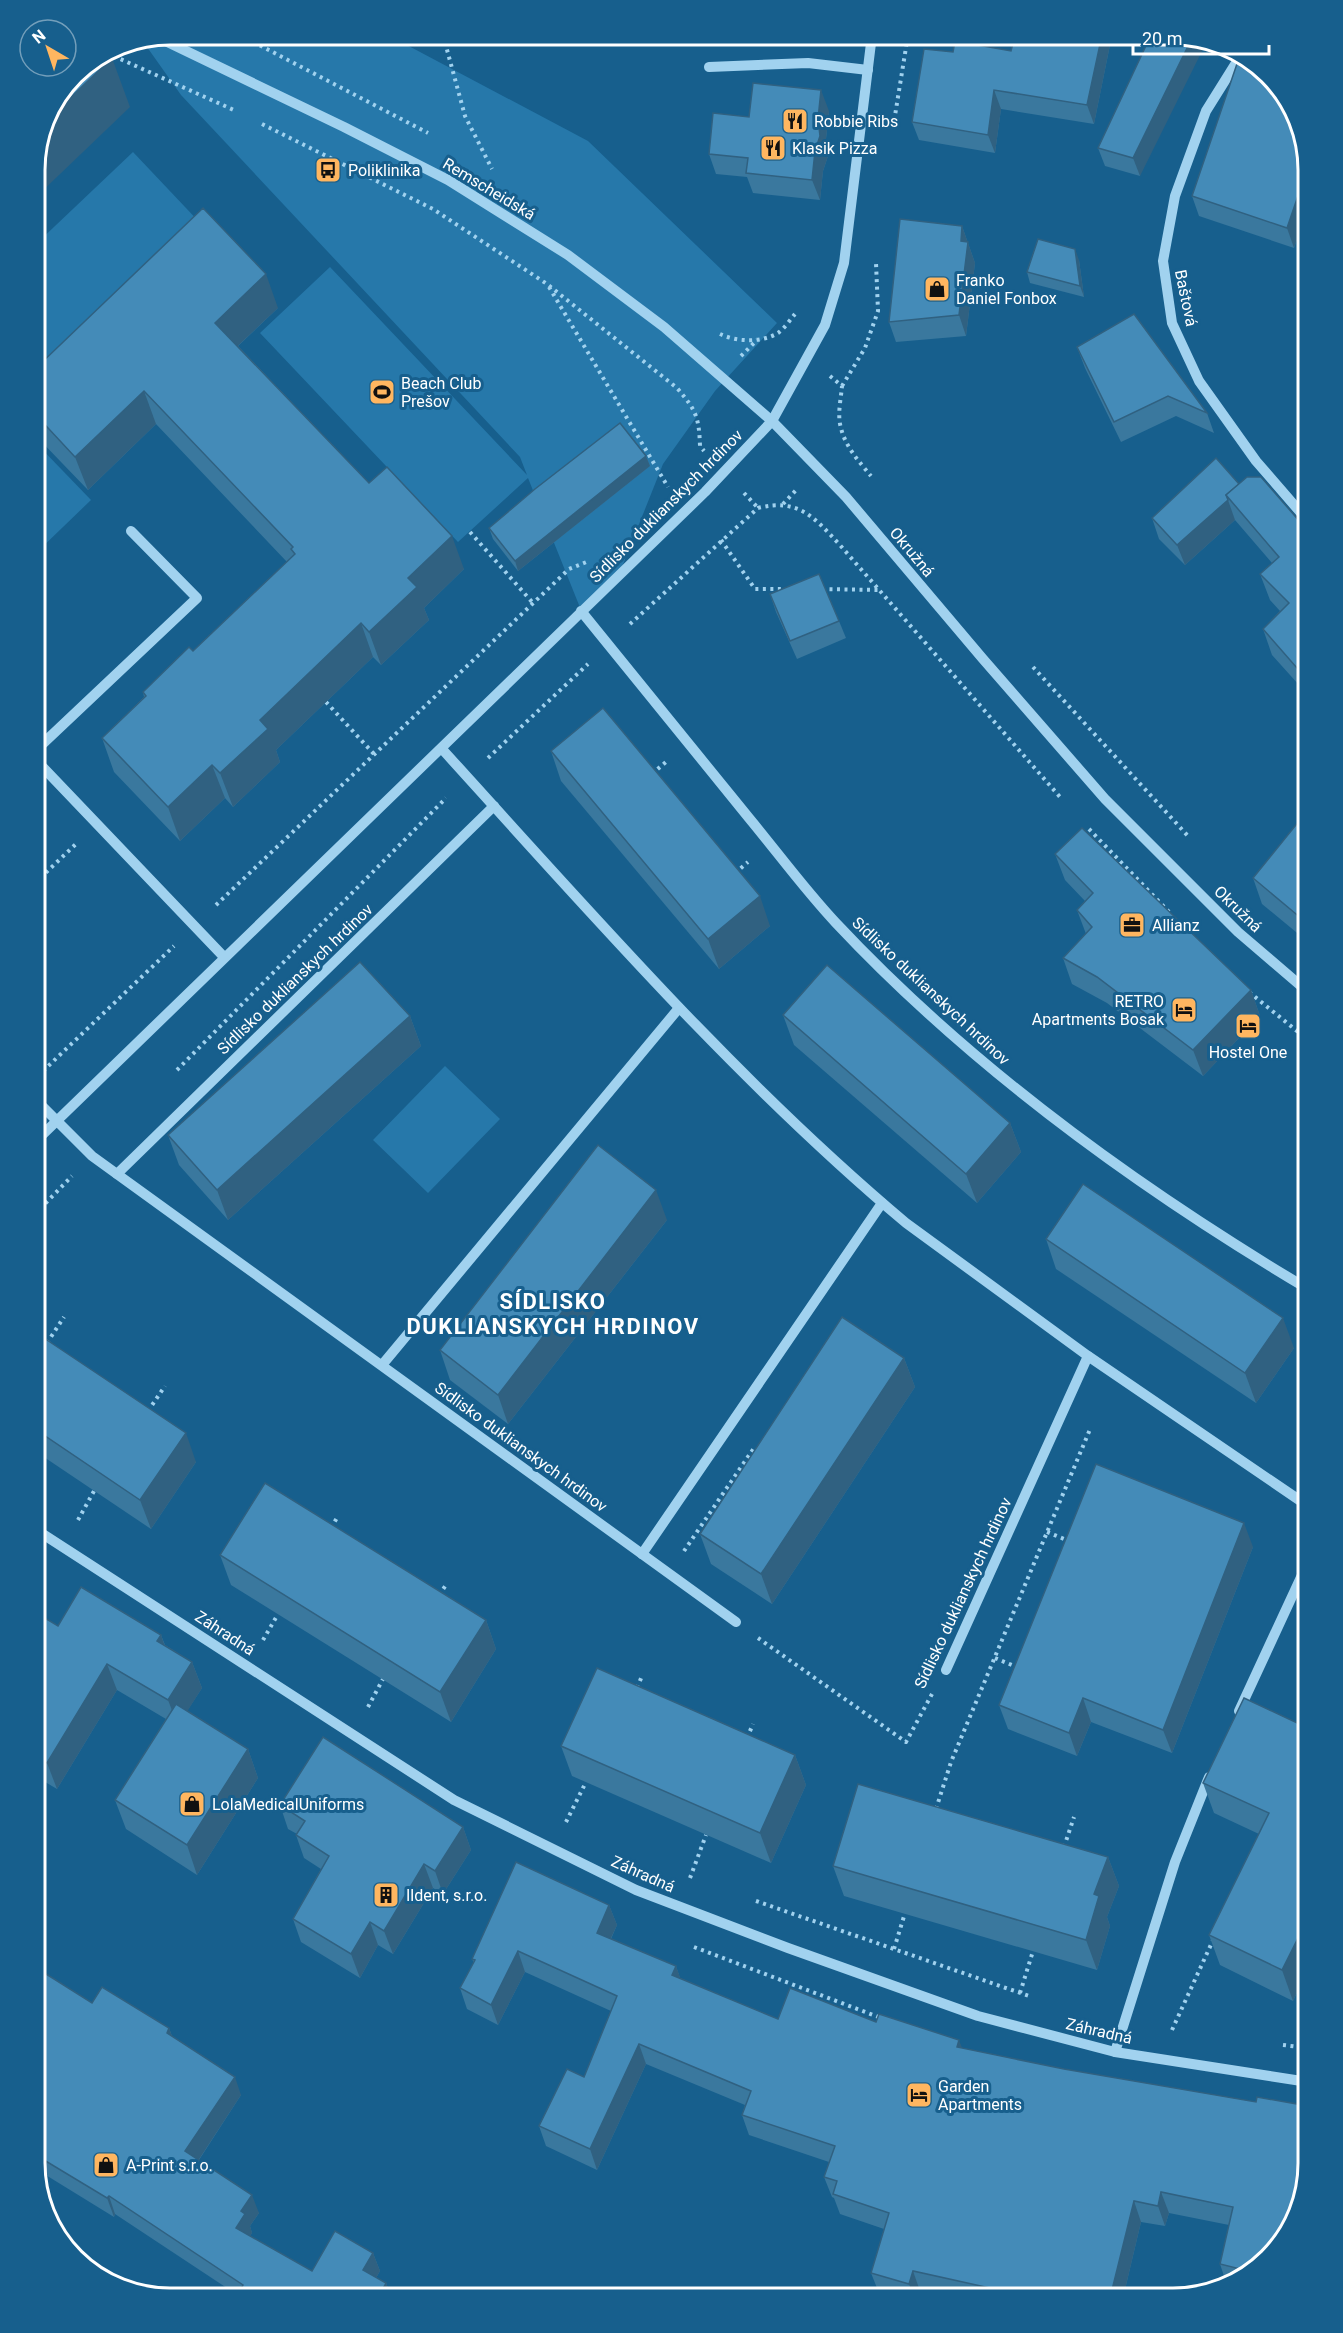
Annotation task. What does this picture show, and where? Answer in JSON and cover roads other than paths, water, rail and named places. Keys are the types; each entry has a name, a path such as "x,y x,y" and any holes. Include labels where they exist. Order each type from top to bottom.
{"street":[{"name":"Remscheidská","path":"174,45 448,180 568,255 664,327 772,421"},
{"path":"772,421 825,326 844,262 871,45"},
{"path":"709,67 808,63 868,70"},
{"name":"Baštová","path":"1236,63 1206,111 1175,196 1163,261 1172,323 1199,381 1256,461 1298,509"},
{"name":"Sídlisko duklianskych hrdinov","path":"45,1132 442,749 725,472 772,421"},
{"name":"Okružná","path":"772,421 846,497 1105,799 1238,932 1298,983"},
{"path":"45,742 197,598 131,531"},
{"name":"Sídlisko duklianskych hrdinov","path":"581,611 835,922 906,992 1007,1082 1085,1141 1158,1193 1298,1283"},
{"path":"442,749 679,1008 755,1085 882,1203 1088,1356 1298,1499"},
{"path":"45,769 224,957"},
{"name":"Sídlisko duklianskych hrdinov","path":"117,1174 494,806"},
{"path":"382,1365 679,1008"},
{"name":"Sídlisko duklianskych hrdinov","path":"45,1109 92,1156 736,1622"},
{"path":"642,1554 882,1203"},
{"name":"Sídlisko duklianskych hrdinov","path":"946,1670 1088,1356"},
{"name":"Záhradná","path":"45,1535 454,1800 636,1890 788,1948 978,2016 1116,2052 1298,2080"},
{"path":"1234,1721 1298,1583"},
{"path":"1116,2052 1175,1862 1212,1769"}],"place":[{"name":"Robbie Ribs","path":"795,121"},
{"name":"Klasik Pizza","path":"773,148"},
{"name":"Poliklinika","path":"328,170"},
{"name":"Franko Daniel Fonbox","path":"937,289"},
{"name":"Beach Club Prešov","path":"382,392"},
{"name":"Allianz","path":"1132,925"},
{"name":"RETRO Apartments Bosak","path":"1184,1010"},
{"name":"Hostel One","path":"1248,1026"},
{"name":"LolaMedicalUniforms","path":"192,1804"},
{"name":"Ildent, s.r.o.","path":"386,1895"},
{"name":"Garden Apartments","path":"919,2095"},
{"name":"A-Print s.r.o.","path":"106,2165"}],"district":[{"name":"SÍDLISKO DUKLIANSKYCH HRDINOV","path":"553,1314"}]}
